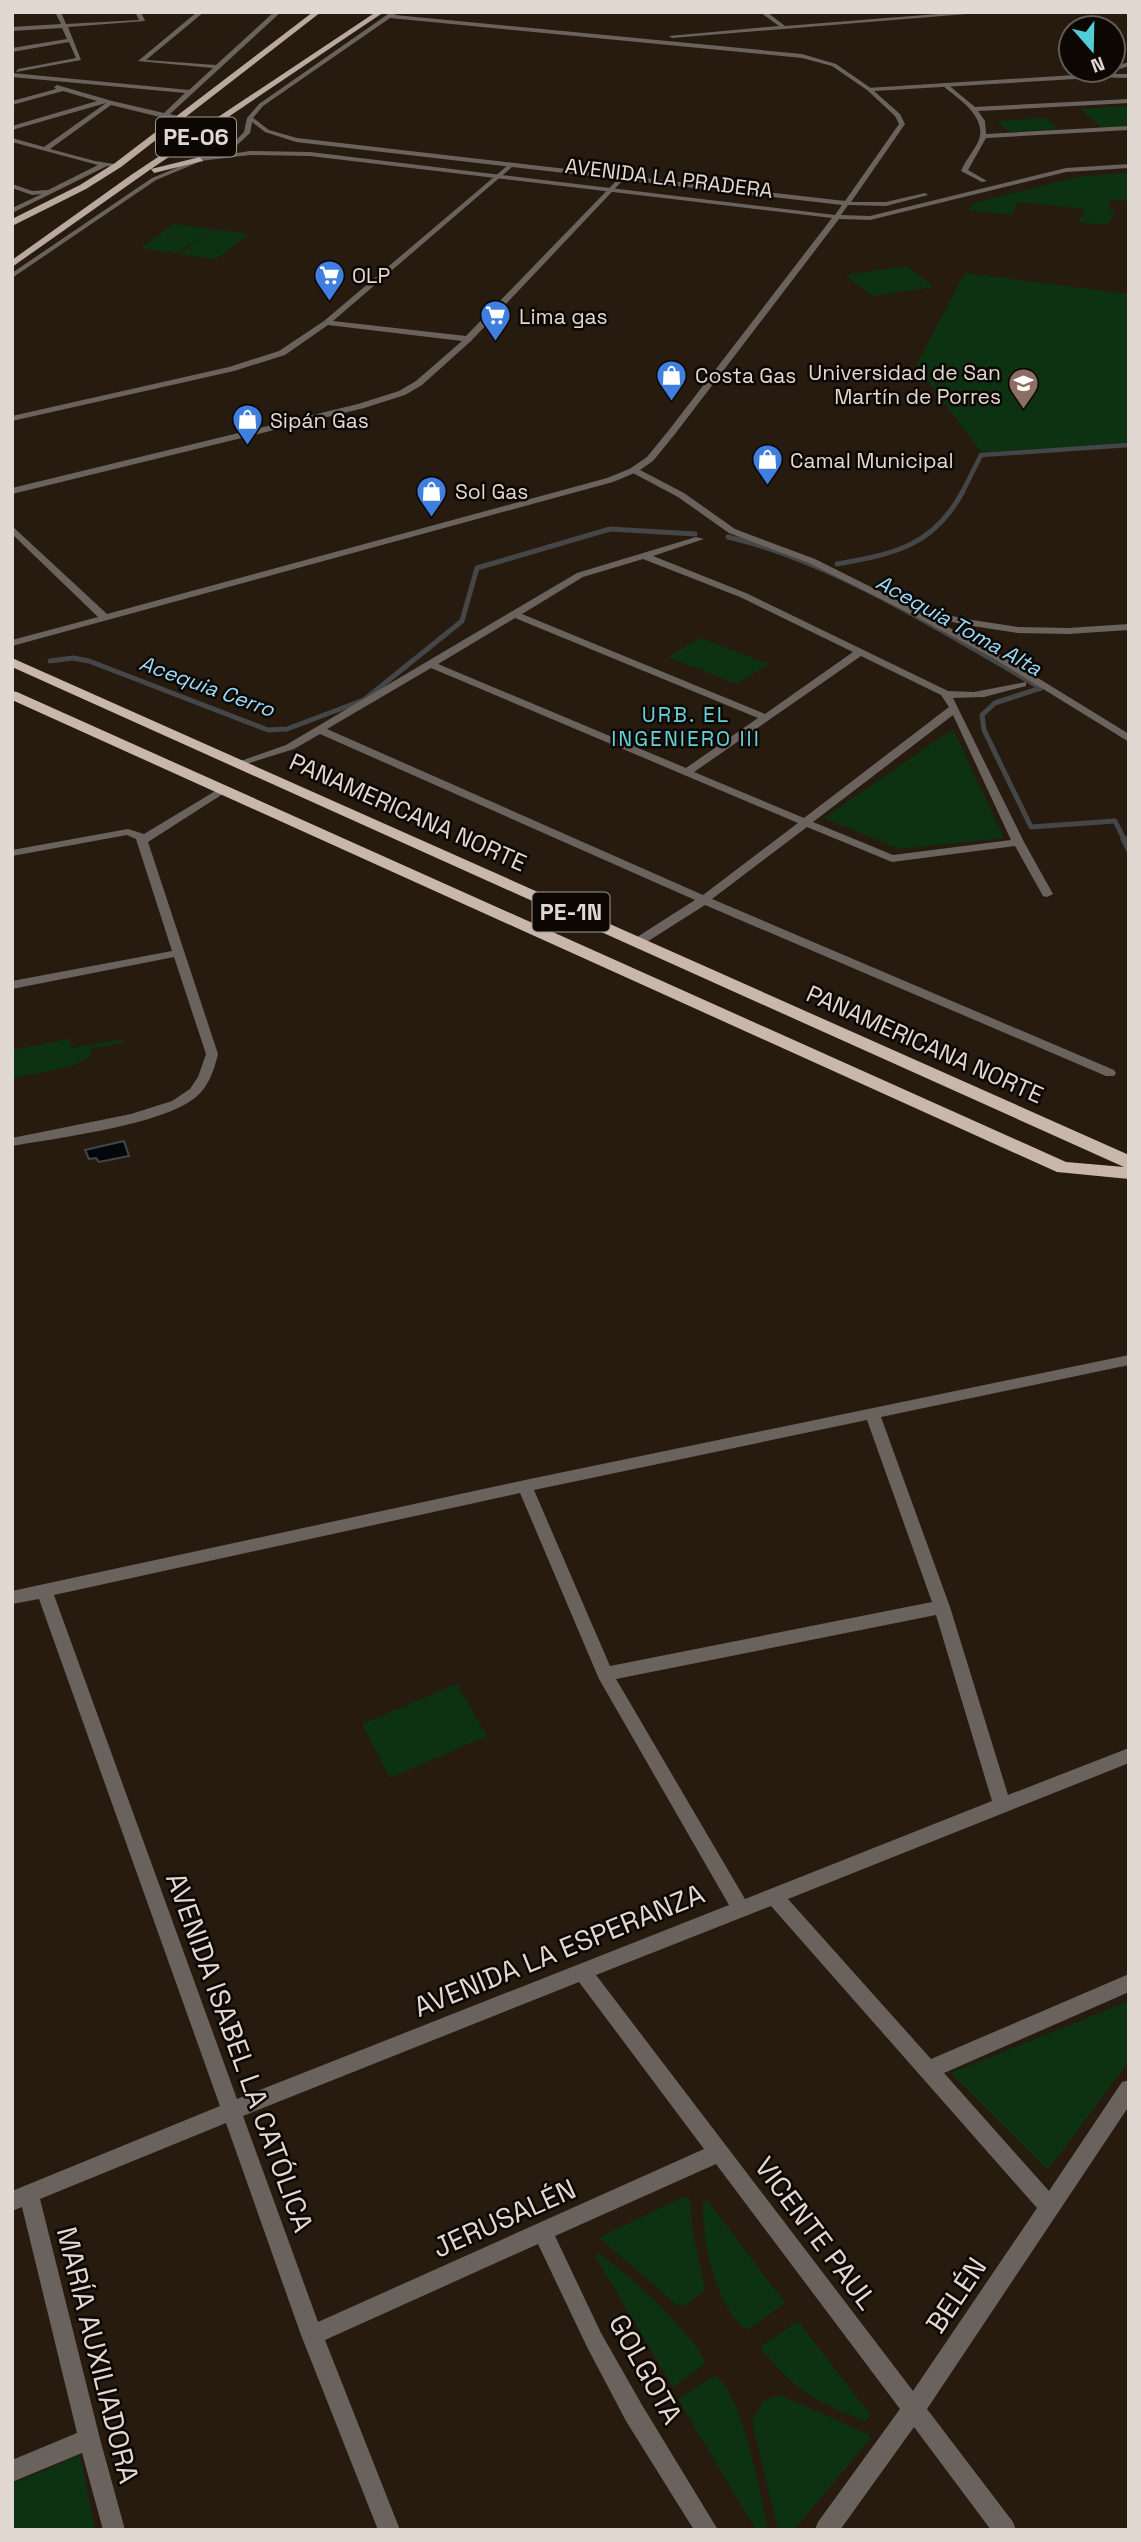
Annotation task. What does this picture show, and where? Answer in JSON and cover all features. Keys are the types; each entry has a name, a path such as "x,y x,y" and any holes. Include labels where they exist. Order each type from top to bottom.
{"highway":[{"name":"PANAMERICANA NORTE","path":"12,662 1129,1162"},
{"name":"PE-1N","path":"12,695 1063,1168 1129,1173"}],"main road":[{"name":"PE-06","path":"12,223 83,187 118,165 318,12"},
{"name":"PE-06","path":"12,262 243,105 389,13"},
{"name":"PE-06","path":"243,105 250,118"},
{"name":"PE-06","path":"134,177 201,159"}],"street":[{"path":"12,75 79,59 58,12"},
{"path":"12,29 142,21 138,12"},
{"path":"201,12 141,61 218,66"},
{"path":"164,116 278,12"},
{"path":"763,12 782,26"},
{"path":"842,12 857,23"},
{"path":"639,40 782,26 857,23 930,14 985,12"},
{"path":"12,276 153,179 226,151 247,133 250,118 261,105 389,13 802,56 834,65 869,89 898,115 902,124 836,218 672,432 650,459 634,470 610,480 12,643"},
{"path":"12,50 70,40"},
{"path":"12,75 192,92"},
{"path":"21,76 107,102 180,118"},
{"path":"869,89 1057,78"},
{"path":"944,84 973,109 982,124 983,136 964,171 985,181"},
{"path":"12,103 62,89"},
{"path":"973,109 1129,101"},
{"path":"12,128 107,102"},
{"path":"44,150 107,102"},
{"name":"AVENIDA LA PRADERA","path":"250,118 267,131 304,142 844,204 875,205 935,192"},
{"path":"983,136 1129,128"},
{"path":"12,141 118,165"},
{"name":"AVENIDA LA PRADERA","path":"201,159 289,152 742,204 836,218 870,218 1066,170 1129,166"},
{"path":"1054,163 1129,159"},
{"path":"12,211 105,164"},
{"path":"960,187 1042,166"},
{"path":"12,419 262,360 296,345 327,323 496,175 509,167"},
{"path":"12,491 387,399 419,383 468,339 622,178"},
{"path":"12,186 32,193 83,187"},
{"path":"742,204 750,193"},
{"path":"875,205 888,214"},
{"path":"327,323 468,339"},
{"path":"634,470 681,495 732,531 812,561 908,608 996,656 1129,739"},
{"path":"12,529 106,618"},
{"path":"240,763 290,747 580,575 699,539"},
{"path":"642,555 743,596 945,693 960,698 972,697 1022,684"},
{"path":"908,608 966,622 1018,630 1068,631 1129,627"},
{"path":"514,614 766,718"},
{"path":"687,772 862,651"},
{"path":"430,664 892,859 1017,842"},
{"path":"945,693 956,708 1017,842 1047,894"},
{"path":"638,942 704,900 956,708"},
{"path":"320,730 704,900 1110,1073"},
{"path":"143,840 222,790"},
{"path":"12,853 128,832 138,834 143,840 212,1054 201,1085 189,1097 165,1110 12,1142"},
{"path":"12,985 178,953"},
{"path":"12,1598 525,1486 1129,1360"},
{"path":"872,1414 942,1608 1002,1805"},
{"path":"525,1486 605,1674 741,1908"},
{"name":"AVENIDA ISABEL LA CATÓLICA","path":"44,1591 312,2335 389,2530"},
{"path":"605,1674 942,1608"},
{"name":"AVENIDA LA ESPERANZA","path":"21,2197 1129,1755"},
{"path":"774,1896 1049,2206"},
{"name":"VICENTE PAUL","path":"582,1971 1005,2530"},
{"path":"928,2070 1129,1983"},
{"name":"BELÉN","path":"825,2530 914,2409 1129,2088"},
{"name":"JERUSALÉN","path":"312,2335 719,2152"},
{"name":"MARÍA AUXILIADORA","path":"21,2197 114,2530"},
{"name":"GOLGOTA","path":"542,2231 594,2340 634,2413 708,2530"},
{"path":"12,2471 89,2439"}],"green space":[{"path":"1128,106 1129,127 1103,129 1080,109"},
{"path":"1046,118 1058,129 1009,132 997,121"},
{"path":"1129,173 1129,201 1111,200 1109,209 1116,210 1107,225 1079,222 1085,209 1018,202 1012,215 969,210 973,203 1082,176"},
{"path":"174,224 211,229 177,253 140,248"},
{"path":"212,229 249,234 216,259 179,254"},
{"path":"906,266 934,287 873,296 845,275"},
{"path":"965,273 1129,294 1129,445 981,452 916,365"},
{"path":"700,638 769,664 737,684 668,657"},
{"path":"953,729 1004,838 899,849 824,818"},
{"path":"69,1039 72,1048 122,1039 123,1043 90,1049 91,1056 70,1067 12,1078 12,1050"},
{"path":"457,1684 487,1736 390,1778 362,1724"},
{"path":"1129,2001 1129,2061 1048,2170 951,2073"},
{"path":"686,2196 690,2199 692,2228 705,2290 686,2305 677,2305 601,2239 602,2236"},
{"path":"703,2201 708,2201 785,2303 747,2330 726,2305 718,2289 708,2252"},
{"path":"597,2253 623,2272 658,2304 690,2339 705,2364 673,2387 595,2256"},
{"path":"798,2321 869,2413 869,2418 865,2421 806,2393 772,2362 760,2347"},
{"path":"714,2376 724,2384 741,2421 768,2530 756,2530 678,2399"},
{"path":"775,2396 782,2396 868,2434 870,2439 794,2530 778,2530 752,2421 763,2402"},
{"path":"80,2455 95,2530 12,2530 12,2484"}],"shaded area":[{"path":"124,1141 129,1156 99,1162 96,1158 89,1159 85,1150"}],"waterway":[{"path":"963,491 981,455 1129,445"},
{"name":"Acequia Cerro","path":"837,564 894,551 925,536 952,510 963,491"},
{"name":"Acequia Cerro","path":"50,661 73,658 89,661 268,730 287,729 364,700 462,621 477,568 610,529 695,534"},
{"name":"Acequia Toma Alta","path":"728,537 768,548 848,581 889,601 1041,688 995,703 982,715 984,730 1031,827 1115,821 1129,849"}],"place":[{"name":"OLP","path":"329,302"},
{"name":"Lima gas","path":"496,343"},
{"name":"Costa Gas","path":"672,402"},
{"name":"Universidad de San Martín de Porres","path":"1024,411"},
{"name":"Sipán Gas","path":"247,447"},
{"name":"Camal Municipal","path":"767,487"},
{"name":"Sol Gas","path":"432,518"}],"district":[{"name":"URB. EL INGENIERO III","path":"686,726"}]}
